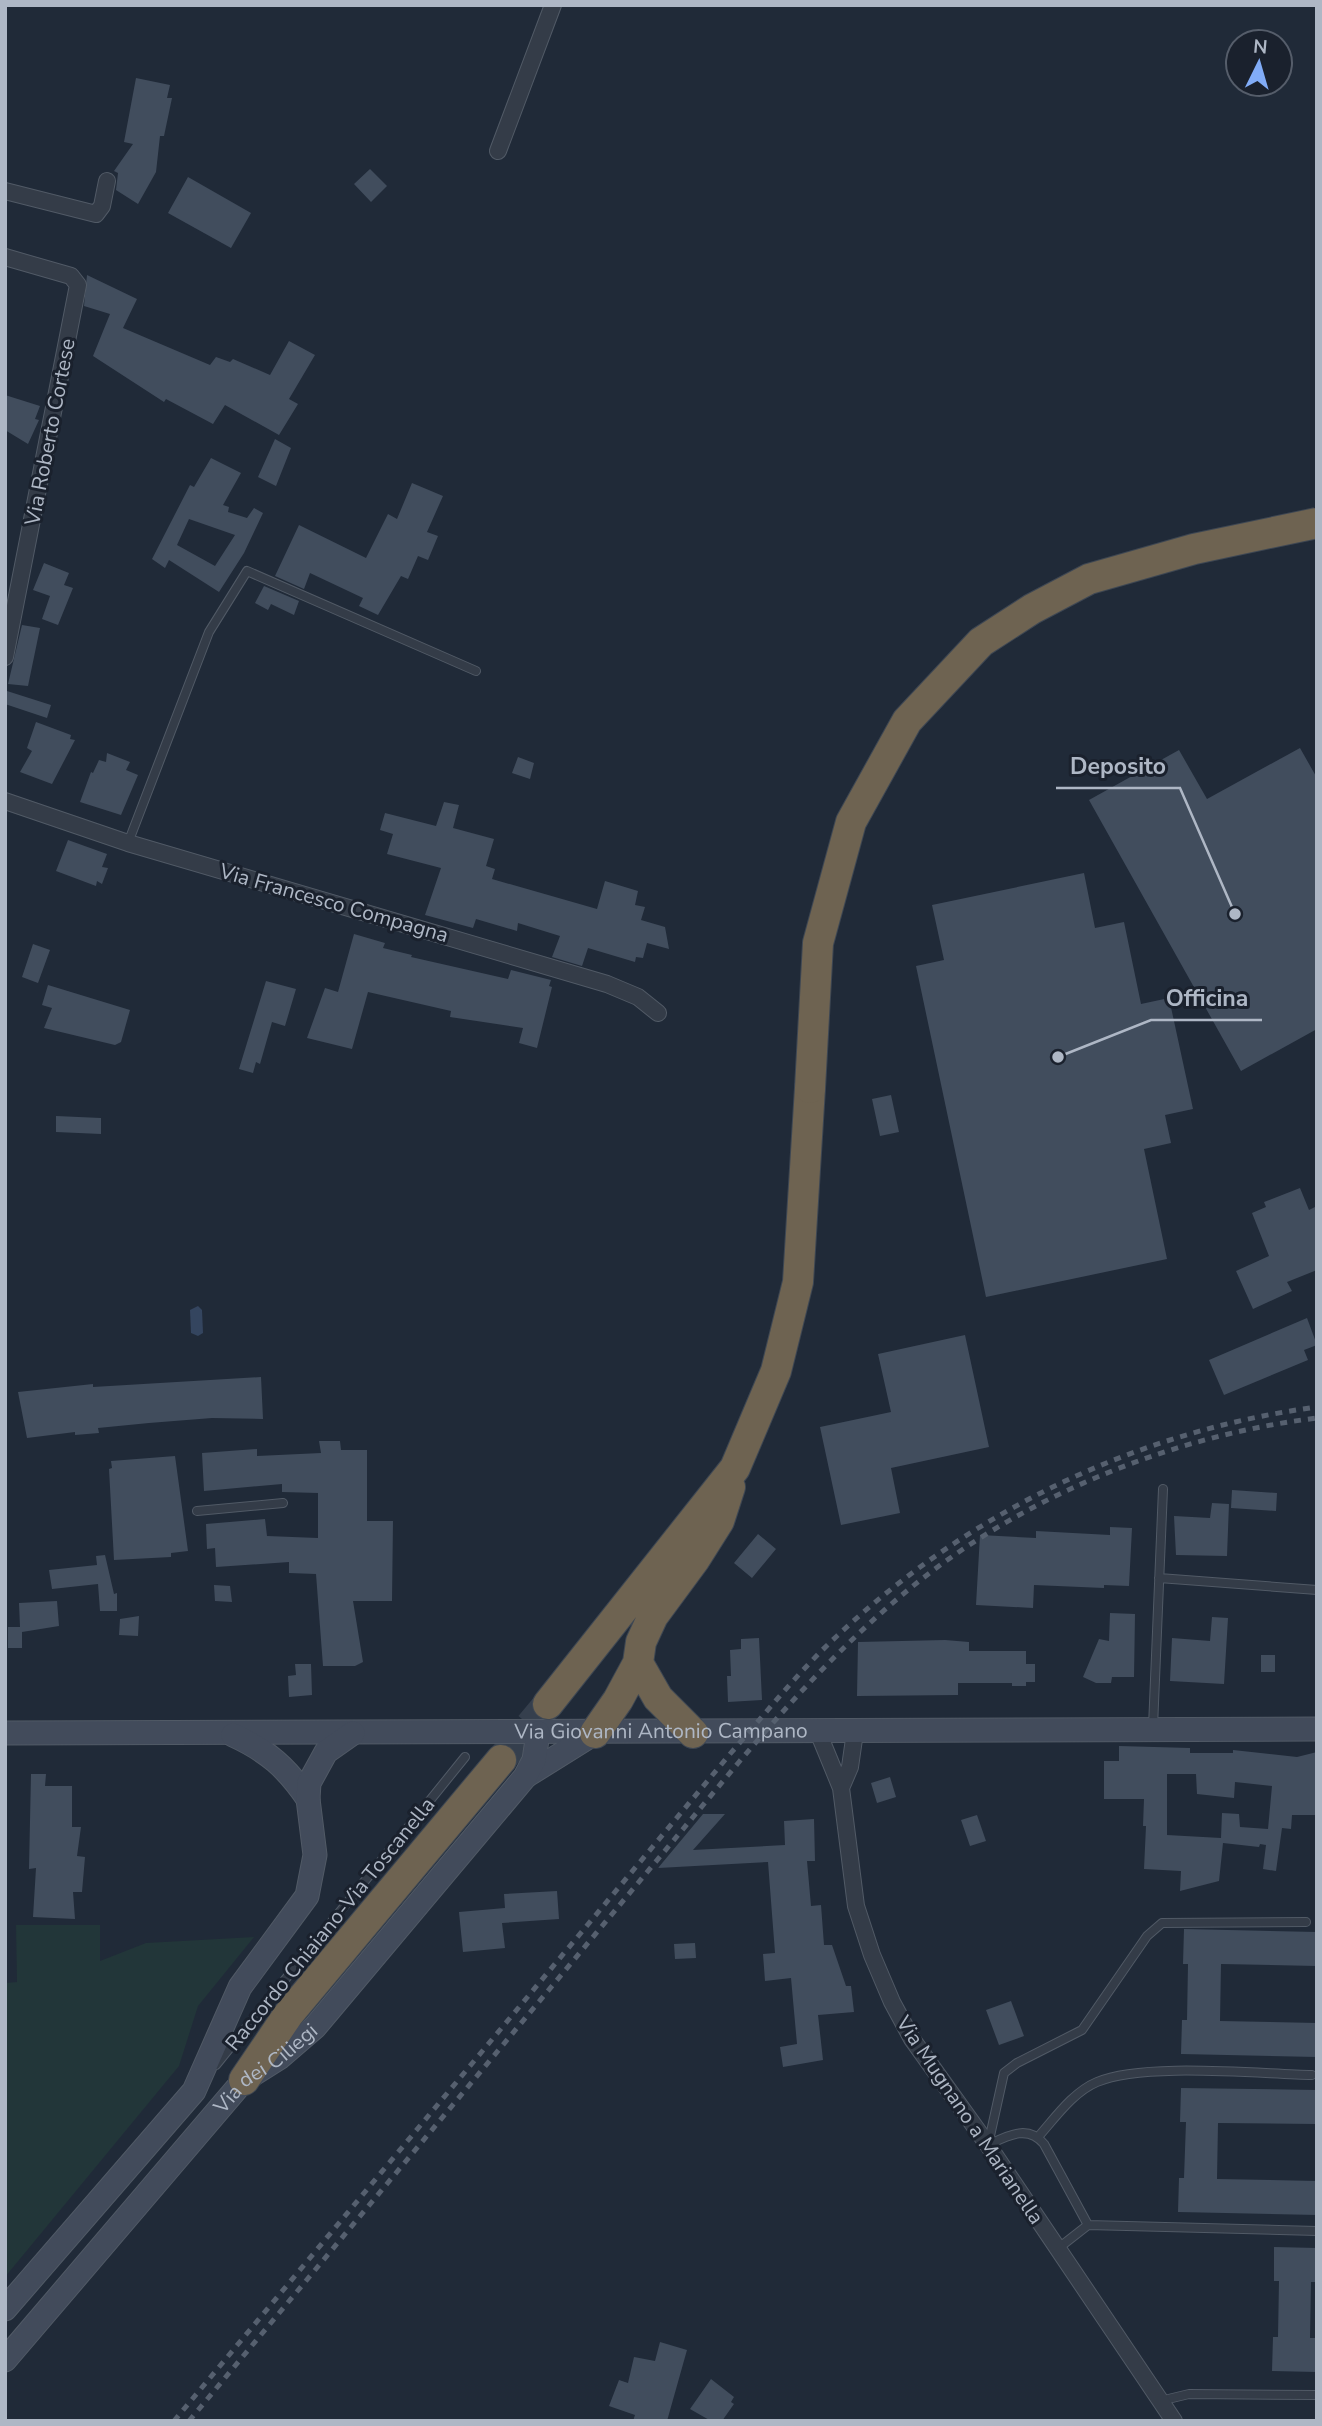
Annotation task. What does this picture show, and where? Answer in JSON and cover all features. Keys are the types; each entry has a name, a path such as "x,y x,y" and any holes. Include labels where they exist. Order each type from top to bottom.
{"highway":[{"path":"595,1733 618,1700 638,1663 641,1642 653,1616 719,1521 736,1468 776,1371 798,1282 818,943 851,822 907,721 981,642 1032,608 1089,579 1194,549 1317,523"},
{"path":"548,1704 736,1468"},
{"path":"638,1663 658,1698 693,1732"},
{"path":"244,2080 288,2015 513,1768"}],"main road":[{"name":"Via Giovanni Antonio Campano","path":"5,1733 1317,1729"},
{"name":"Via dei Ciliegi","path":"230,1733 253,1744 288,1770 308,1799"},
{"name":"Via dei Ciliegi","path":"5,2309 194,2091 240,1987 307,1896 315,1855 308,1799 309,1783 326,1752 353,1733"},
{"path":"513,1768 534,1760 538,1733"},
{"path":"513,1768 595,1733"},
{"name":"Via dei Ciliegi","path":"5,2360 244,2080"}],"street":[{"path":"498,151 553,5"},
{"path":"5,191 96,214 102,206 107,181"},
{"name":"Via Roberto Cortese","path":"5,257 71,276 78,285 5,657"},
{"name":"Via Francesco Compagna","path":"5,802 128,843 607,984 638,997 658,1013"},
{"name":"Via Mugnano a Marianella","path":"817,1732 841,1788 856,1906 872,1955 912,2039 988,2145 1056,2250 1174,2421"},
{"name":"Via Mugnano a Marianella","path":"841,1788 850,1767 855,1732"}],"lane":[{"path":"128,843 209,632 247,571 476,671"},
{"path":"1153,1730 1163,1489"},
{"path":"197,1511 283,1503"},
{"path":"1159,1578 1317,1590"},
{"name":"Raccordo Chiaiano-Via Toscanella","path":"194,2091 465,1757"},
{"path":"988,2145 1004,2073 1017,2063 1082,2030 1154,1928 1172,1921 1306,1922"},
{"path":"1038,2137 1084,2089 1113,2077 1165,2072 1312,2075"},
{"path":"988,2145 1014,2133 1028,2133 1038,2137 1088,2225"},
{"path":"1088,2225 1317,2231"},
{"path":"1056,2250 1087,2229 1088,2225"},
{"path":"1160,2401 1189,2394 1317,2395"}],"green space":[{"path":"16,1925 100,1925 100,1961 146,1943 254,1937 198,2006 179,2066 5,2277 5,1983 17,1982"}],"water":[{"path":"198,1306 202,1310 203,1333 198,1336 191,1333 190,1310"}],"building":[{"path":"136,78 170,85 167,98 172,98 164,136 160,136 156,172 138,204 116,190 118,173 114,171 133,144 124,142"},
{"path":"370,169 387,186 371,202 354,184"},
{"path":"188,177 251,213 231,248 168,213"},
{"path":"87,275 137,299 123,328 210,365 216,357 230,362 233,359 270,375 289,341 315,355 289,399 298,404 279,435 225,405 213,424 166,399 164,402 93,356 110,314 84,306"},
{"path":"5,395 40,406 35,419 39,420 28,444 5,430"},
{"path":"275,439 291,448 276,486 258,477"},
{"path":"211,458 241,473 223,505 229,507 228,512 247,518 254,508 263,513 244,553 219,592 169,560 165,568 152,559 190,485 194,487","holes":["189,519 235,535 215,566 177,545"]},
{"path":"412,483 443,496 427,532 438,536 428,560 418,556 408,579 401,576 378,615 359,606 363,598 310,573 304,589 275,576 299,525 366,558 388,514 397,519"},
{"path":"44,563 69,573 64,585 73,588 58,625 42,619 50,596 33,590"},
{"path":"264,586 299,601 294,615 271,604 268,610 255,603"},
{"path":"22,625 40,628 28,686 8,684"},
{"path":"7,691 51,705 47,718 5,704"},
{"path":"36,722 71,735 70,739 75,740 52,784 20,772 32,751 27,748"},
{"path":"1300,748 1317,778 1317,1029 1241,1071 1089,800 1179,750 1207,799"},
{"path":"107,753 130,762 126,770 138,775 121,815 80,802 91,772 93,773 99,760 106,762"},
{"path":"518,757 534,763 530,779 512,773"},
{"path":"444,802 459,805 453,828 494,839 486,866 495,869 492,879 597,909 605,881 638,891 635,905 645,907 641,920 665,927 669,949 647,943 643,958 636,957 635,962 588,948 582,966 552,957 560,936 518,923 517,931 476,919 473,928 425,915 441,868 387,854 393,834 380,830 385,813 436,826"},
{"path":"68,840 107,854 102,867 108,868 102,884 97,881 96,886 56,871"},
{"path":"1084,873 1095,928 1124,922 1141,1004 1169,998 1193,1109 1165,1115 1171,1143 1144,1149 1167,1259 986,1297 916,966 944,960 932,905"},
{"path":"354,934 385,943 383,948 412,955 411,957 508,979 511,970 551,980 549,986 552,987 537,1048 519,1043 523,1028 450,1017 451,1011 368,992 352,1049 307,1038 325,988 338,992"},
{"path":"33,944 50,950 38,983 22,977"},
{"path":"266,981 296,989 285,1026 272,1022 260,1064 256,1062 253,1073 239,1069"},
{"path":"48,985 130,1010 121,1042 115,1045 44,1028 52,1008 42,1005"},
{"path":"891,1095 899,1132 880,1136 872,1099"},
{"path":"56,1116 101,1118 101,1134 56,1132"},
{"path":"1300,1188 1309,1210 1317,1206 1317,1270 1287,1282 1292,1291 1253,1309 1236,1271 1269,1256 1252,1213 1266,1207 1264,1202"},
{"path":"1307,1318 1317,1345 1304,1350 1308,1360 1224,1395 1209,1360"},
{"path":"965,1335 989,1447 891,1468 900,1513 841,1525 820,1427 891,1412 878,1354"},
{"path":"261,1377 263,1419 212,1418 149,1423 98,1428 99,1433 75,1435 75,1432 27,1438 18,1392 93,1384 93,1387"},
{"path":"319,1441 340,1441 341,1450 367,1450 367,1521 393,1521 392,1601 353,1601 363,1662 355,1666 323,1666 316,1574 289,1573 289,1562 216,1567 215,1548 207,1549 206,1524 265,1519 267,1536 318,1538 318,1493 282,1492 282,1484 204,1491 202,1453 257,1449 257,1456 321,1453"},
{"path":"175,1456 188,1551 171,1553 171,1557 114,1560 109,1469 112,1468 111,1461"},
{"path":"1232,1490 1277,1493 1276,1511 1231,1508"},
{"path":"1212,1503 1229,1504 1227,1556 1176,1555 1174,1516 1210,1518"},
{"path":"1110,1527 1132,1528 1129,1586 1104,1585 1104,1588 1034,1585 1033,1608 976,1605 980,1535 1036,1538 1036,1531 1110,1535"},
{"path":"758,1534 776,1549 752,1578 734,1563"},
{"path":"105,1555 114,1594 117,1593 117,1611 100,1611 98,1584 52,1589 49,1570 97,1565 96,1556"},
{"path":"214,1585 230,1586 232,1602 215,1601"},
{"path":"57,1601 59,1626 22,1632 22,1648 8,1648 8,1627 20,1627 19,1603"},
{"path":"1110,1613 1135,1614 1134,1677 1112,1677 1111,1683 1096,1683 1083,1677 1099,1639 1109,1641"},
{"path":"139,1616 138,1636 119,1635 120,1619"},
{"path":"1212,1617 1228,1618 1224,1684 1170,1681 1172,1638 1210,1641"},
{"path":"759,1638 762,1700 728,1702 730,1650 741,1649 741,1639"},
{"path":"858,1642 969,1642 969,1651 1026,1651 1026,1664 1035,1664 1035,1682 1026,1682 1026,1686 1012,1686 1012,1683 958,1683 958,1695 857,1696"},
{"path":"1261,1655 1275,1655 1275,1672 1261,1672"},
{"path":"295,1664 311,1664 312,1695 289,1697 288,1676 296,1675"},
{"path":"1119,1746 1190,1748 1190,1753 1233,1753 1233,1750 1297,1757 1317,1752 1317,1815 1292,1815 1291,1829 1282,1828 1276,1871 1263,1869 1266,1845 1260,1844 1259,1847 1223,1843 1219,1881 1180,1891 1181,1871 1144,1869 1144,1799 1104,1799 1104,1761 1119,1761","holes":["1167,1774 1196,1774 1197,1794 1234,1798 1235,1782 1272,1786 1268,1829 1240,1827 1239,1814 1222,1813 1221,1838 1167,1835"]},
{"path":"31,1774 46,1774 45,1786 72,1786 72,1827 81,1827 77,1856 85,1857 82,1892 73,1892 75,1919 33,1917 36,1868 29,1869"},
{"path":"890,1777 896,1797 877,1803 871,1783"},
{"path":"703,1814 725,1814 693,1850 785,1845 784,1821 814,1819 815,1861 807,1861 811,1906 821,1905 824,1945 832,1945 846,1986 851,1986 854,2012 818,2015 823,2060 783,2067 780,2047 797,2044 791,1978 765,1981 763,1954 775,1953 768,1862 658,1868"},
{"path":"977,1815 986,1841 970,1846 961,1820"},
{"path":"557,1891 559,1919 502,1923 505,1948 463,1952 459,1912 505,1908 504,1894"},
{"path":"1184,1929 1317,1932 1317,1966 1221,1964 1220,2021 1317,2023 1317,2057 1181,2054 1182,2020 1187,2020 1188,1964 1183,1964"},
{"path":"695,1943 696,1958 675,1959 674,1944"},
{"path":"1011,2001 1024,2036 999,2045 986,2010"},
{"path":"1181,2088 1317,2090 1317,2124 1218,2123 1217,2179 1317,2181 1317,2215 1178,2212 1179,2178 1184,2178 1186,2122 1180,2122"},
{"path":"1274,2247 1317,2248 1317,2282 1311,2282 1310,2338 1317,2338 1317,2372 1272,2371 1273,2337 1278,2337 1279,2281 1274,2281"},
{"path":"660,2342 687,2350 667,2421 633,2421 635,2415 609,2406 619,2380 628,2383 634,2357 655,2361"},
{"path":"711,2379 734,2397 731,2402 734,2404 722,2421 711,2421 690,2409"}],"tunnel":[{"path":"501,1760 548,1704"}],"railway":[{"path":"174,2421 730,1754 795,1679 837,1636 888,1592 942,1551 999,1515 1059,1484 1121,1457 1185,1435 1250,1419 1317,1407"},
{"path":"189,2421 739,1762 817,1675 880,1614 946,1561 994,1529 1097,1477 1206,1440 1317,1418"}],"place":[{"name":"Deposito","path":"1235,914"},
{"name":"Officina","path":"1058,1057"}]}
